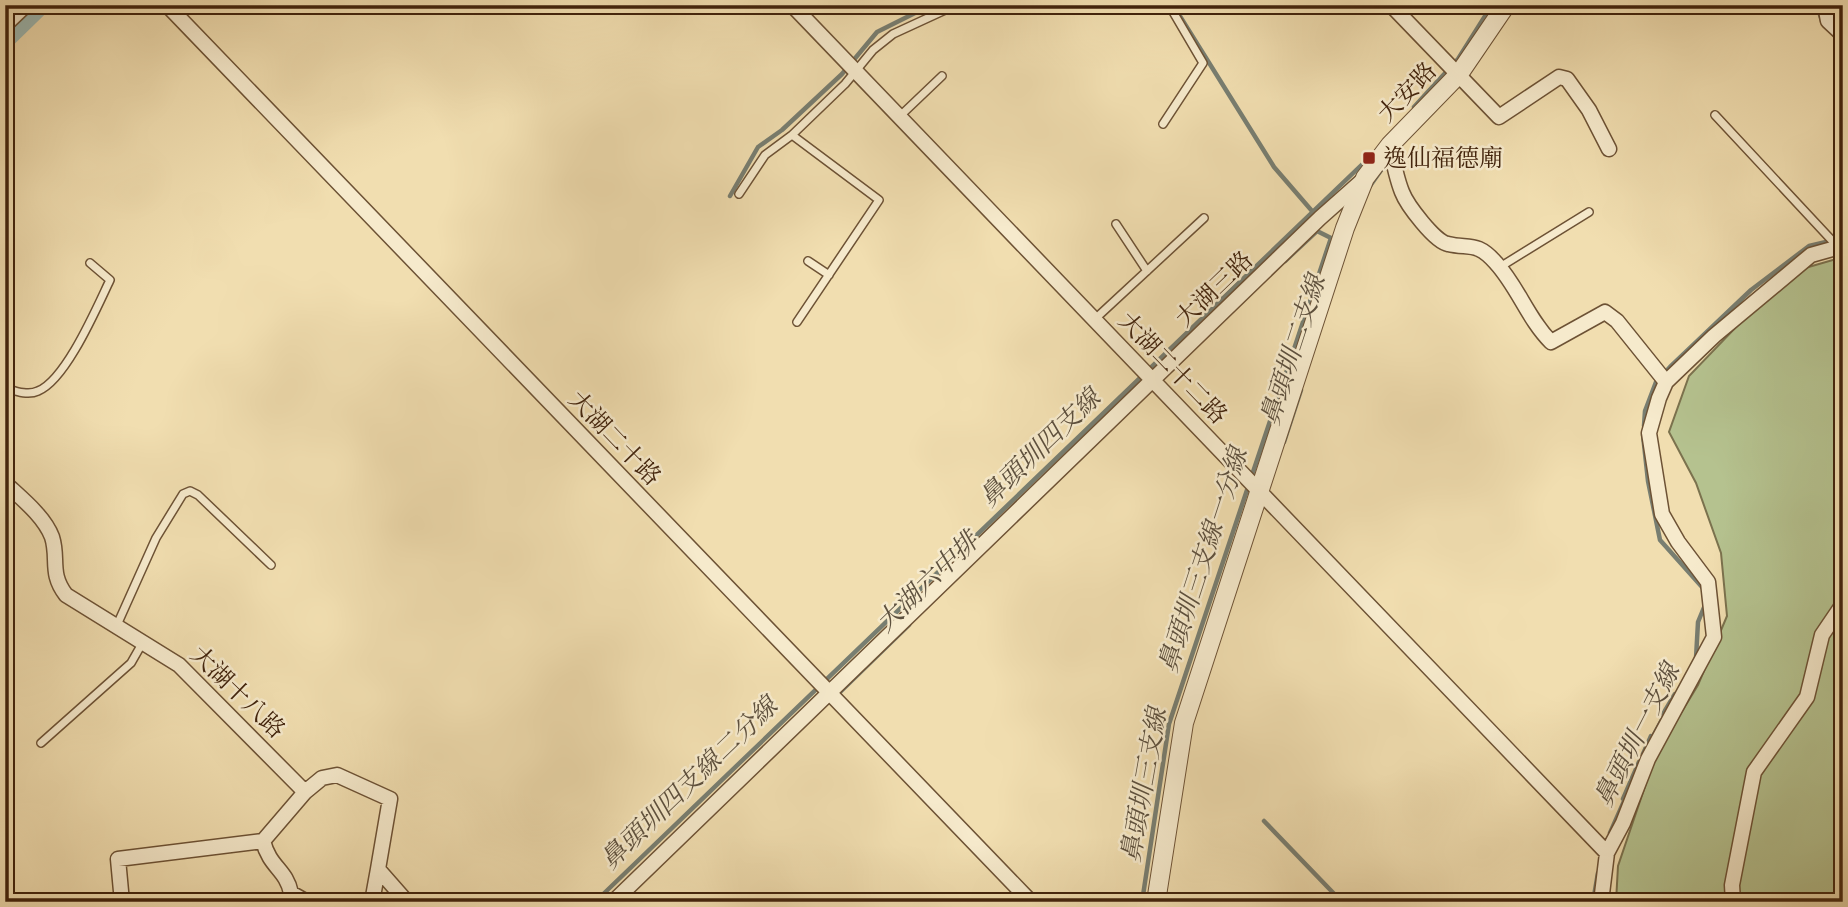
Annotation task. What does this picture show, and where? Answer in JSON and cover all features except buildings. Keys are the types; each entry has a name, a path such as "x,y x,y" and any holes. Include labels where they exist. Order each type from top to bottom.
{"street":[{"path":"5,25 26,5"},
{"name":"大湖二十路","path":"167,5 1031,902"},
{"name":"大湖二十二路","path":"792,5 1607,853"},
{"path":"1391,5 1499,117 1559,77 1567,79 1589,110 1609,149"},
{"name":"大安路","path":"1156,902 1184,723 1345,228 1365,178 1390,145 1459,74 1506,5"},
{"path":"1825,5 1828,20 1843,35"},
{"path":"1390,145 1403,195 1436,238 1447,244 1474,246 1499,267 1539,330 1551,342 1605,312 1617,321 1666,382"},
{"name":"大湖三路","path":"613,902 1153,379 1365,178"},
{"path":"1601,902 1607,853 1623,823 1648,759 1714,637 1708,582 1678,542 1662,514 1649,433 1666,382 1714,336 1811,255 1840,247"},
{"name":"大湖十八路","path":"5,483 42,520 52,538 57,582 66,594 179,665 304,792"},
{"path":"1733,902 1732,885 1754,772 1807,697 1822,635 1843,604"},
{"path":"122,902 118,859 263,841 304,792 322,778 337,775 390,799 372,902"},
{"path":"263,841 267,858 288,880 291,893 307,902"},
{"path":"378,869 407,902"}],"lane":[{"path":"739,194 765,155 792,135 845,84 854,69 893,34 956,5"},
{"path":"1163,124 1203,63 1169,5"},
{"path":"900,117 942,76"},
{"path":"1715,115 1840,247"},
{"path":"792,135 879,200 797,322"},
{"path":"1499,267 1589,212"},
{"path":"1094,320 1204,218"},
{"path":"1116,224 1147,271"},
{"path":"808,261 828,275"},
{"path":"5,388 24,393 38,391 51,381 79,344 110,280 90,263"},
{"path":"117,625 156,538 183,494 190,491 198,495 271,565"},
{"path":"41,743 131,663 143,642"}],"green space":[{"path":"1843,257 1843,902 1616,902 1618,866 1656,754 1698,685 1727,616 1721,553 1696,483 1669,432 1689,376 1788,273"}],"waterway":[{"path":"5,42 43,5"},
{"path":"730,196 758,147 782,130 842,74 877,32 931,5"},
{"path":"1173,5 1274,167 1312,211"},
{"name":"鼻頭圳四支線","path":"1414,107 1458,59 1492,5"},
{"name":"鼻頭圳一支線","path":"1817,5 1822,21"},
{"name":"鼻頭圳四支線","path":"595,902 1374,153"},
{"name":"鼻頭圳二支線","path":"1370,186 1389,159"},
{"name":"大湖六中排","path":"1285,261 1317,231 1331,238"},
{"name":"鼻頭圳三支線","path":"1142,902 1169,724 1331,238"},
{"name":"鼻頭圳一支線","path":"1644,426 1645,411 1656,382 1751,290 1809,246 1843,238"},
{"name":"鼻頭圳二支線","path":"1284,442 1301,390"},
{"name":"鼻頭圳一支線","path":"1643,435 1648,481 1660,540 1702,587"},
{"name":"鼻頭圳一支線","path":"1696,658 1698,622 1705,605"},
{"name":"大湖六中排","path":"835,697 909,625"},
{"name":"鼻頭圳一支線","path":"1663,714 1675,694"},
{"name":"鼻頭圳一支線","path":"1651,740 1665,714"},
{"name":"鼻頭圳一支線","path":"1643,754 1651,736"},
{"name":"鼻頭圳一支線","path":"1623,799 1639,762"},
{"name":"鼻頭圳一支線","path":"1610,833 1625,799"},
{"path":"1264,821 1342,902"},
{"name":"鼻頭圳一支線","path":"1593,902 1598,873"}],"place":[{"name":"逸仙福德廟","path":"1369,158"}],"water label":[{"name":"鼻頭圳三支線一分線","path":"1203,560"},
{"name":"鼻頭圳四支線二分線","path":"689,783"}]}
